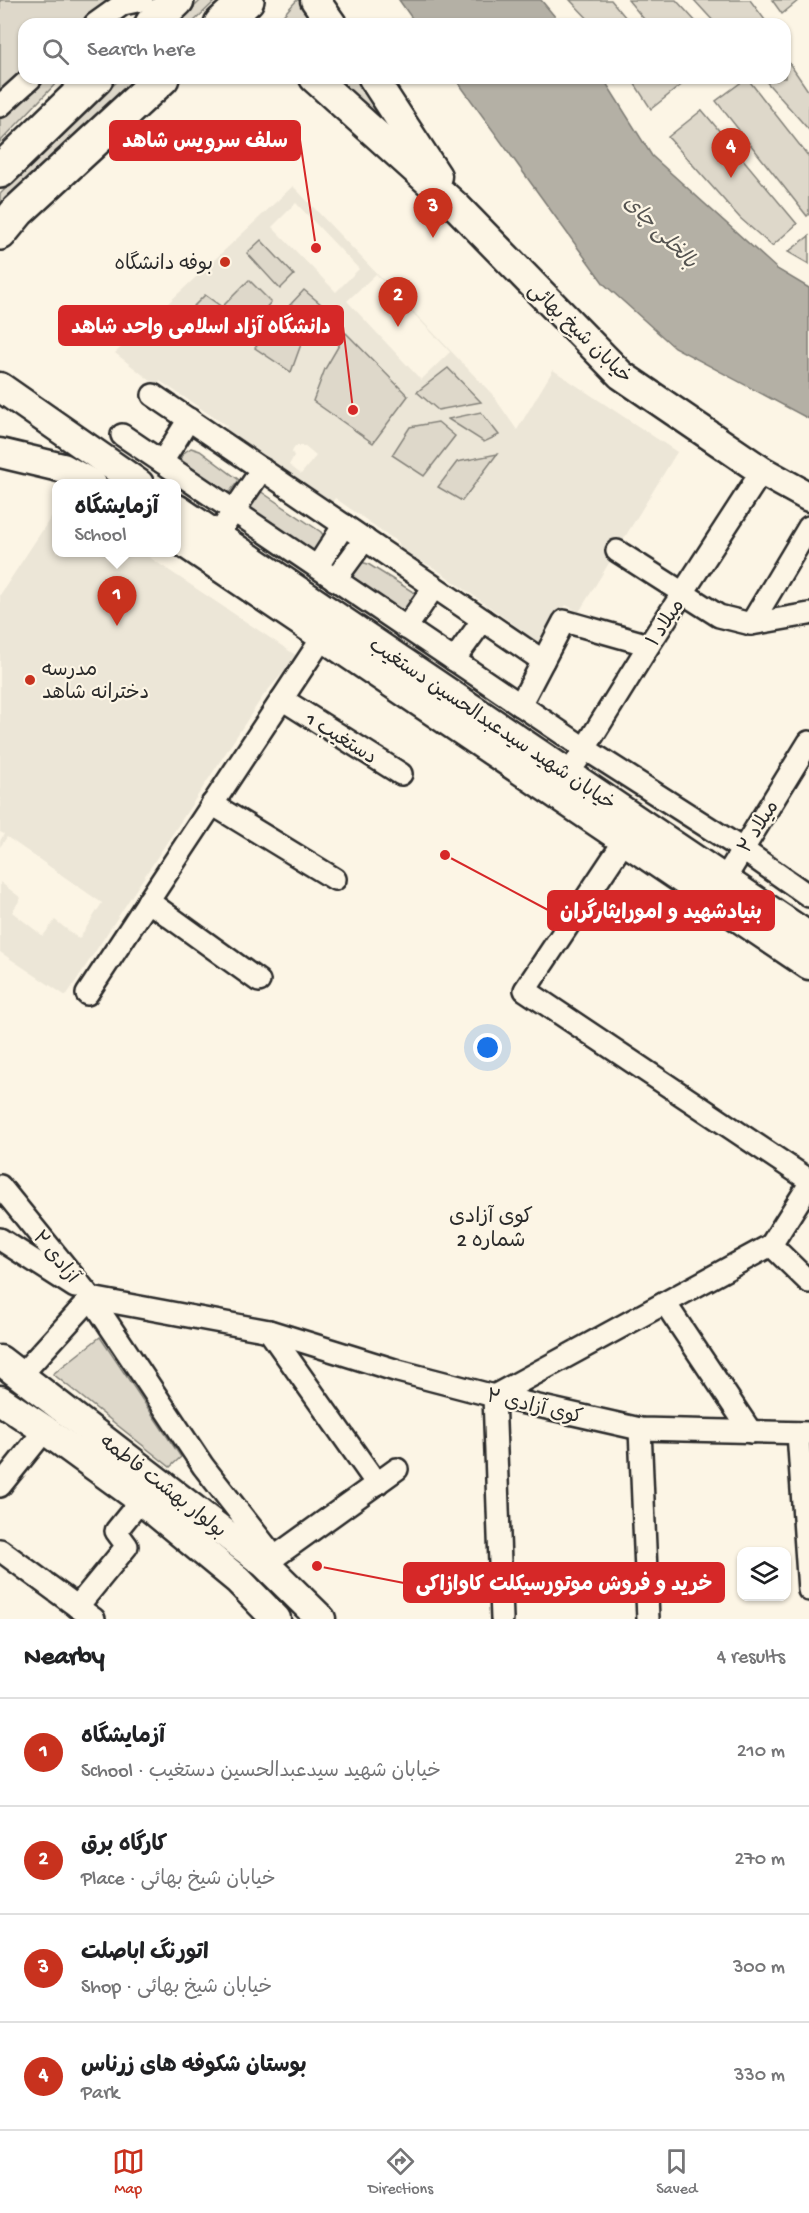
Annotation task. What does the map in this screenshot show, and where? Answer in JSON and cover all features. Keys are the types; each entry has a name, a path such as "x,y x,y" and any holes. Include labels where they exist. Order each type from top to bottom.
{"main road":[{"path":"158,18 177,0"},
{"path":"228,18 247,0"},
{"path":"315,0 328,18"},
{"path":"0,171 90,84"},
{"path":"0,233 18,211 156,84"},
{"name":"خیابان شیخ بهائی","path":"321,84 458,208 621,375 762,471 809,497"},
{"name":"خیابان شیخ بهائی","path":"377,84 458,208"},
{"path":"0,387 133,479"},
{"path":"34,461 30,446 37,431 51,423"},
{"path":"0,453 63,468 84,479"},
{"name":"خیابان شهید سیدعبدالحسین دستغیب","path":"181,512 809,937"},
{"name":"خیابان شهید سیدعبدالحسین دستغیب","path":"181,541 809,965"},
{"name":"بولوار بهشت فاطمه","path":"11,1367 270,1561 321,1619"},
{"name":"بولوار بهشت فاطمه","path":"0,1400 141,1500 238,1580 276,1619"}],"street":[{"path":"103,18 123,4 142,0"},
{"path":"0,106 24,84"},
{"path":"153,395 543,661"},
{"path":"162,462 189,419"},
{"path":"122,435 584,748 742,849 809,896"},
{"path":"218,536 262,469"},
{"name":"میلاد ۱","path":"570,775 584,748 649,645 762,471"},
{"path":"317,567 344,525"},
{"path":"751,624 809,527"},
{"path":"335,580 365,539"},
{"path":"617,551 718,616 751,624 809,614"},
{"path":"406,628 434,587"},
{"path":"454,660 483,620"},
{"path":"520,705 564,621 649,645"},
{"path":"87,994 323,637"},
{"name":"دستغیب 1","path":"282,699 401,774"},
{"name":"میلاد ۲","path":"724,880 809,742"},
{"path":"212,804 335,879"},
{"path":"625,840 525,990 809,1180"},
{"path":"148,901 260,981"},
{"path":"502,1619 494,1396 771,1245 809,1185"},
{"name":"آزادی ۲","path":"0,1186 91,1298 203,1466 270,1561"},
{"path":"0,1239 91,1298 11,1367"},
{"path":"771,1245 809,1282"},
{"name":"کوی آزادی ۲","path":"91,1298 269,1330 398,1371 640,1430 803,1433"},
{"path":"665,1303 751,1432"},
{"path":"269,1330 377,1484"},
{"path":"0,1486 45,1430"},
{"path":"640,1430 648,1619"},
{"path":"803,1433 809,1590"},
{"path":"270,1561 397,1469"},
{"path":"0,1550 86,1613 127,1545 116,1531 141,1500"}],"shaded area":[{"path":"0,0 145,0 124,18 18,18 18,84 55,84 0,142"},
{"path":"201,0 216,0 197,18 183,18"},
{"path":"297,0 301,0 314,18 281,18"},
{"path":"570,0 611,0 626,18 587,18"},
{"path":"628,0 676,0 692,18 643,18"},
{"path":"694,0 750,0 764,18 710,18"},
{"path":"772,0 799,0 782,14"},
{"path":"791,66 809,92 809,130 768,84 791,84"},
{"path":"115,84 129,84 0,204 0,194"},
{"path":"339,84 362,84 423,167"},
{"path":"635,84 680,84 681,85 651,109"},
{"path":"739,84 752,84 809,157 809,214 807,216 716,101"},
{"path":"702,110 797,224 772,246 740,218 668,137"},
{"path":"293,186 492,394 517,430 553,370 677,452 579,612 566,605 540,643 436,569 397,548 399,543 335,498 331,504 263,455 224,431 227,426 160,381 156,385 115,353","holes":["296,203 359,269 336,292 272,227","376,274 450,352 421,380 347,301","295,446 304,446 316,456 301,474 289,465 294,456 292,452"]},
{"path":"809,236 809,264 788,252"},
{"path":"261,240 294,275 280,289 247,253"},
{"path":"249,280 271,302 236,342 194,306 205,295 222,307"},
{"path":"304,290 322,305 304,336 291,372 255,348 276,320"},
{"path":"346,333 408,396 373,443 313,401 325,369"},
{"path":"448,368 481,402 438,410 417,392"},
{"path":"481,412 499,435 484,442 448,419"},
{"path":"438,422 455,436 424,476 392,455 410,427"},
{"path":"191,448 200,451 239,480 222,502 173,468"},
{"path":"497,454 462,501 438,487 457,462"},
{"path":"260,491 321,532 325,538 312,561 244,517"},
{"path":"52,516 52,557 149,557 297,656 263,696 66,996 0,952 0,882 21,898 12,912 43,936 55,920 79,939 102,903 7,837 0,847 4,834 0,832 0,595"},
{"path":"361,562 418,595 401,622 340,580"},
{"path":"100,1337 181,1457 170,1467 53,1374"}],"water":[{"path":"399,0 541,0 556,18 412,18"},
{"name":"بالخلی چای","path":"459,84 607,84 652,156 777,269 809,288 809,419 674,347 604,284"}],"place":[{"name":"بوستان شکوفه های زرناس","path":"731,178"},
{"name":"اتورنگ اباصلت","path":"433,238"},
{"name":"سلف سرویس شاهد","path":"316,248"},
{"name":"بوفه دانشگاه","path":"225,262"},
{"name":"کارگاه برق","path":"398,327"},
{"name":"دانشگاه آزاد اسلامی واحد شاهد","path":"353,410"},
{"name":"آزمایشگاه","path":"117,626"},
{"name":"مدرسه دخترانه شاهد","path":"30,680"},
{"name":"بنیادشهید و امورایثارگران","path":"445,855"},
{"name":"خرید و فروش موتورسیکلت کاوازاکی","path":"317,1566"}],"district":[{"name":"کوی آزادی شماره 2","path":"491,1227"}]}
